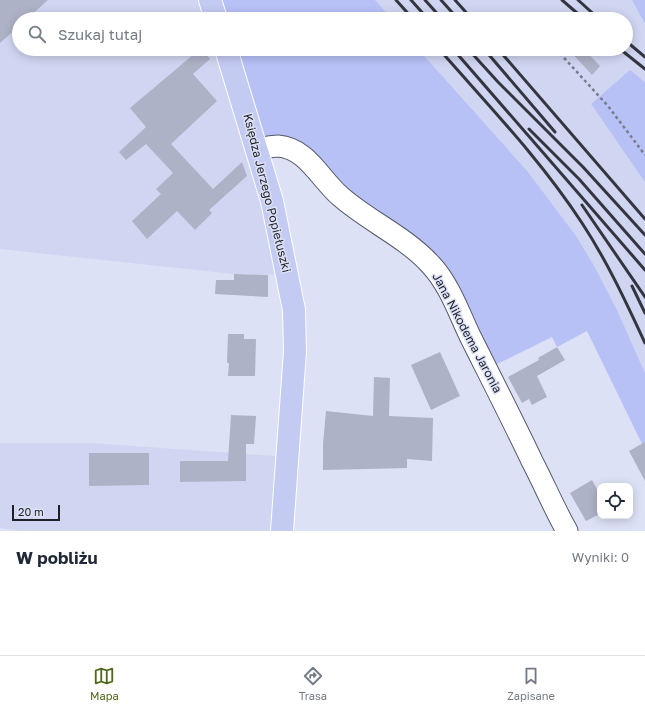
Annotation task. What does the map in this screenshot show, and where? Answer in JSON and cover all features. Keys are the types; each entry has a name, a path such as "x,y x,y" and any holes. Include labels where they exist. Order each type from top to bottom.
{"main road":[{"path":"210,0 214,12"},
{"name":"Księdza Jerzego Popiełuszki","path":"228,56 257,149 280,233 295,316 294,358 282,531"}],"street":[{"name":"Jana Nikodema Jaronia","path":"257,149 278,146 291,148 312,164 335,192 353,207 410,246 432,266 444,284 567,530"}],"path":[{"path":"562,56 608,106 645,155"}],"shaded area":[{"path":"0,0 210,0 214,12 12,12 12,56 228,56 288,275 234,274 0,249"},
{"path":"210,0 375,0 386,12 214,12"},
{"path":"375,0 632,0 645,24 645,373 617,310 442,76 424,56 633,56 633,12 386,12"},
{"path":"632,0 645,0 645,24"},
{"path":"228,56 424,56 528,172 576,236 593,264 617,310 645,373 645,450 587,331 557,347 552,337 487,369 444,284 312,164 257,149"},
{"path":"630,70 645,82 645,182 591,104"},
{"path":"0,443 91,443 288,457 282,531 22,531 0,528"}],"building":[{"path":"0,0 48,0 35,12 12,12 12,32 0,43"},
{"path":"192,56 208,56 210,59 193,74 217,101 171,144 213,189 242,162 247,176 209,210 212,213 195,230 177,211 147,239 132,221 161,194 156,189 173,173 146,144 126,160 119,152 146,127 130,108"},
{"path":"574,56 591,56 600,66 592,75"},
{"path":"234,274 268,275 268,297 215,294 216,280 234,280"},
{"path":"228,334 244,334 244,339 256,339 255,376 228,376"},
{"path":"557,347 565,360 537,376 547,397 532,405 529,399 522,403 508,377 539,360 538,358"},
{"path":"440,352 460,396 431,410 411,365"},
{"path":"374,377 390,378 389,416 433,418 432,461 407,459 407,468 323,470 323,444 326,411 373,416"},
{"path":"231,415 256,416 254,444 246,444 246,481 180,482 180,461 228,461"},
{"path":"645,442 645,481 629,451"},
{"path":"89,453 149,453 149,485 89,486"},
{"path":"592,480 597,489 597,516 586,521 570,493"}],"railway":[{"path":"396,0 407,12"},
{"path":"411,0 422,12"},
{"path":"425,0 436,12"},
{"path":"441,0 452,12"},
{"path":"455,0 466,12"},
{"path":"562,0 576,12"},
{"path":"578,0 591,12"},
{"path":"633,47 645,57"},
{"path":"445,56 514,133 566,200 591,237 608,267 645,343"},
{"path":"459,56 645,270"},
{"path":"474,56 498,82 583,167 645,235"},
{"path":"490,56 555,132"},
{"path":"504,56 645,219"},
{"path":"629,56 645,69"},
{"path":"529,129 579,179 645,254"},
{"path":"582,205 645,297"},
{"path":"632,286 645,313"}]}
